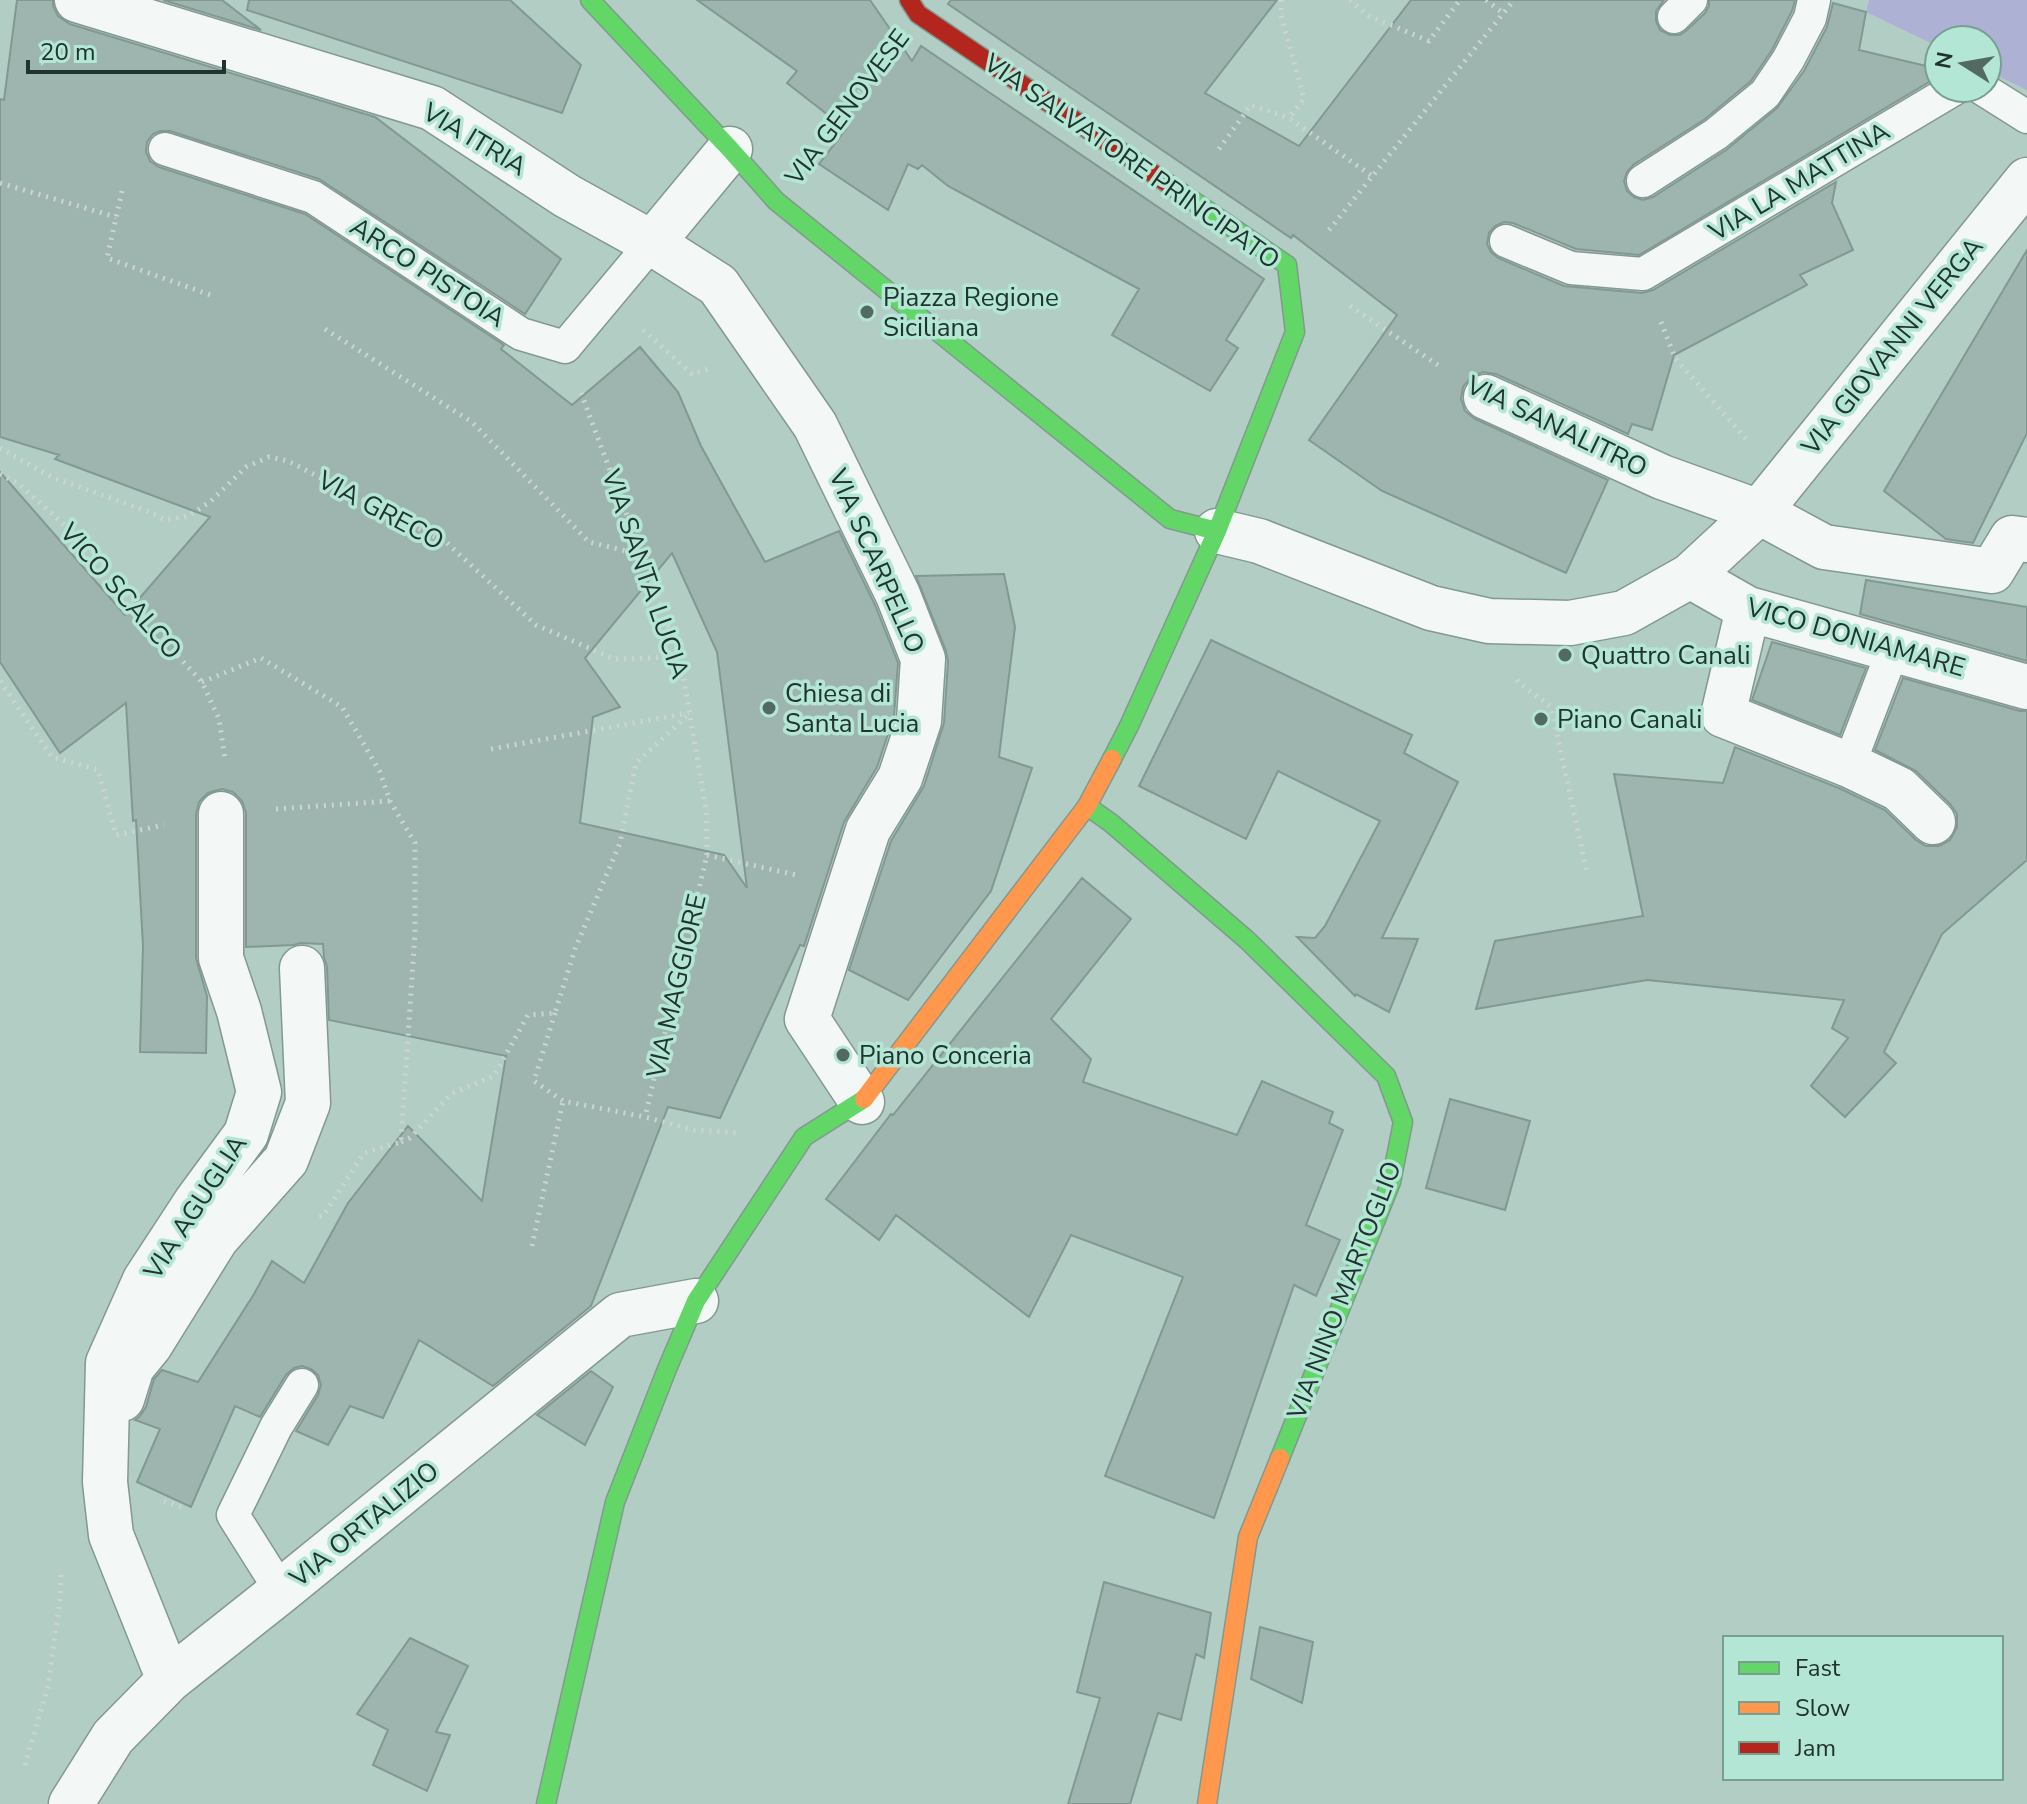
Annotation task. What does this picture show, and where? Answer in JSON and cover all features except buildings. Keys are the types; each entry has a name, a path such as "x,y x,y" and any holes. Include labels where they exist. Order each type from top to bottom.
{"main road":[{"path":"594,5 776,201 1170,519 1217,531"},
{"name":"VIA SALVATORE PRINCIPATO","path":"862,1102 1087,806 1129,726 1217,531 1295,332 1287,265 913,7"},
{"name":"VIA NINO MARTOGLIO","path":"1087,806 1247,940 1386,1076 1403,1122 1391,1182 1248,1537 1207,1804"},
{"path":"546,1804 615,1502 696,1301 804,1137 862,1102"}],"street":[{"name":"VIA ITRIA","path":"77,0 432,108 567,196 652,243"},
{"path":"652,243 730,149"},
{"name":"VIA GIOVANNI VERGA","path":"1771,497 2027,180"},
{"name":"VIA SCARPELLO","path":"652,243 718,285 815,425 898,595 923,659 919,721 900,778 868,830 807,1019 862,1102"},
{"name":"VIA SANALITRO","path":"1486,397 1662,477 1771,497 1824,547 1992,571 2012,538 2027,540"},
{"path":"1217,531 1259,541 1431,608 1489,621 1570,623 1624,613 1690,576 1771,497"},
{"name":"VICO DONIAMARE","path":"1690,576 1748,609 2027,687"},
{"path":"1748,609 1723,715 1849,765 1899,789 1933,822"},
{"name":"VIA AGUGLIA","path":"169,1680 111,1535 105,1482 108,1363 145,1280 196,1202 246,1134 259,1092 239,1011 221,958 221,814"},
{"path":"106,1451 132,1367 150,1345 216,1239 286,1160 308,1103 302,968"},
{"name":"VIA ORTALIZIO","path":"71,1804 113,1737 169,1680 620,1315 696,1301"}],"lane":[{"path":"1643,181 1716,134 1765,94 1788,60 1810,18 1814,0"},
{"path":"2003,102 2027,117"},
{"name":"VIA LA MATTINA","path":"1643,274 1929,104"},
{"name":"ARCO PISTOIA","path":"165,149 313,197 521,334 565,347"},
{"path":"1506,241 1571,268 1643,274"},
{"path":"565,347 652,243"},
{"path":"1849,765 1893,650"},
{"path":"281,1591 233,1515 276,1427 302,1385"}],"path":[{"path":"1281,0 1281,15 1304,99 1289,118"},
{"path":"1350,0 1369,16 1429,41 1460,0"},
{"path":"1486,0 1503,13"},
{"path":"1287,265 1321,240 1514,0"},
{"name":"VIA GENOVESE","path":"776,201 913,7"},
{"path":"1186,196 1251,105 1289,118 1372,176"},
{"path":"0,183 116,217"},
{"path":"122,191 107,258 213,296"},
{"name":"VIA SANALITRO","path":"1287,265 1486,397"},
{"path":"1643,274 1675,358 1771,497"},
{"path":"325,329 472,422 589,542 643,555"},
{"name":"VIA SANTA LUCIA","path":"565,347 680,657 706,810 707,855"},
{"name":"VIA GRECO","path":"0,448 51,477 165,520 189,516 211,501 246,467 269,457 288,461 447,543 536,625 614,659 680,657"},
{"name":"VICO SCALCO","path":"0,474 20,485 90,548 202,682 219,719 230,792 221,814"},
{"path":"0,681 52,757 98,770 116,835"},
{"path":"1519,683 1551,707 1587,873"},
{"path":"491,749 690,713"},
{"path":"690,713 636,763 620,843 575,949 534,1081 563,1101 694,1130"},
{"path":"707,855 849,888"},
{"name":"VIA MAGGIORE","path":"645,1117 707,855"},
{"path":"401,1142 410,1138 451,1094 494,1076 528,1015 555,1013"},
{"path":"532,1246 563,1101"},
{"path":"23,1773 48,1686 61,1569"}],"shaded area":[{"path":"1869,0 2027,0 2027,90 2003,79 2003,24 1923,24 1923,39 1866,12"}],"traffic: fast":[{"path":"590,0 776,201 1170,519 1217,531"},
{"path":"1112,759 1217,531 1295,332 1287,265 1167,183"},
{"path":"1087,806 1247,940 1386,1076 1403,1122 1391,1182 1280,1458"},
{"path":"546,1804 615,1502 696,1301 804,1137 864,1099"}],"traffic: slow":[{"path":"864,1099 1087,806 1112,759"},
{"path":"1207,1804 1248,1537 1280,1458"}],"traffic: jam":[{"path":"909,0 918,14 1167,183"}],"place":[{"name":"Piazza Regione Siciliana","path":"867,312"},
{"name":"Quattro Canali","path":"1565,655"},
{"name":"Chiesa di Santa Lucia","path":"769,708"},
{"name":"Piano Canali","path":"1541,719"},
{"name":"Piano Conceria","path":"843,1055"}]}
